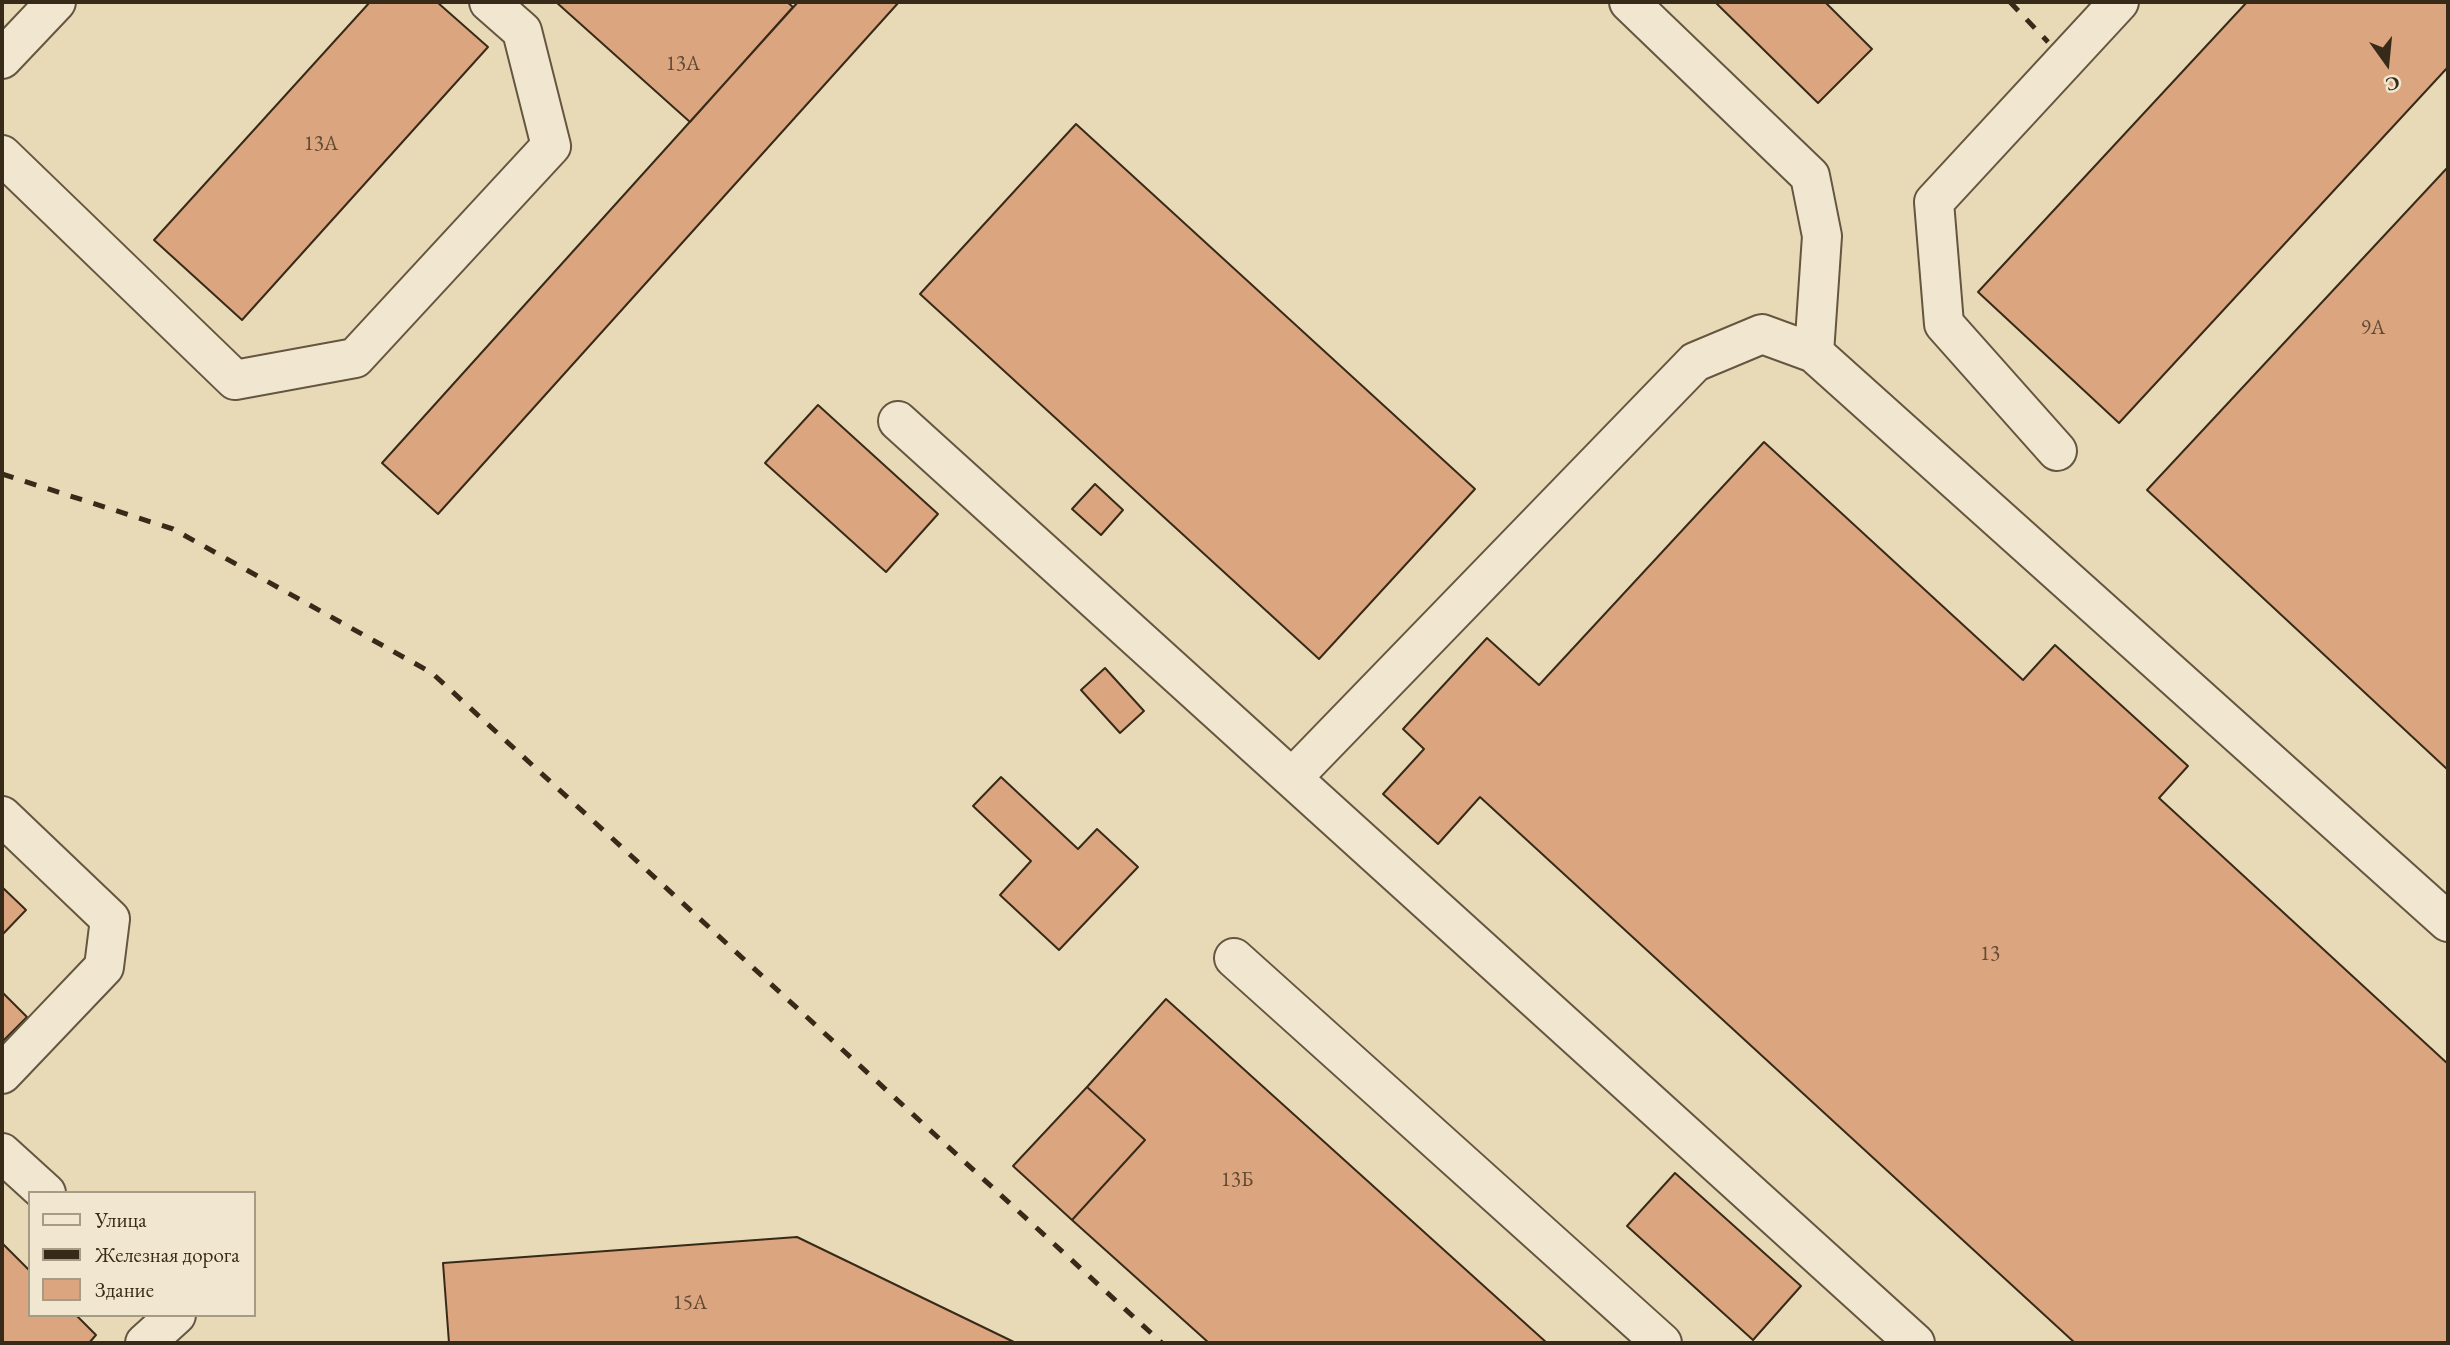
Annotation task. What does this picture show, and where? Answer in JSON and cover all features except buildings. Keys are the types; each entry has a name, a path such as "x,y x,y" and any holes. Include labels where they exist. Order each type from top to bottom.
{"lane":[{"path":"2,59 56,2"},
{"path":"2,156 235,380 355,358 551,146 522,31 489,2"},
{"path":"1629,2 1810,176 1822,236 1814,352"},
{"path":"2057,451 1944,324 1934,202 2119,2"},
{"path":"1293,778 1695,362 1762,334 1814,352 2448,922"},
{"path":"898,421 1915,1343"},
{"path":"2,816 110,919 104,967 2,1074"},
{"path":"1234,958 1662,1343"},
{"path":"2,1153 44,1191"},
{"path":"145,1343 174,1317"}],"railway":[{"path":"2010,2 2048,42"},
{"path":"2,474 173,529 432,673 1162,1343"}]}
